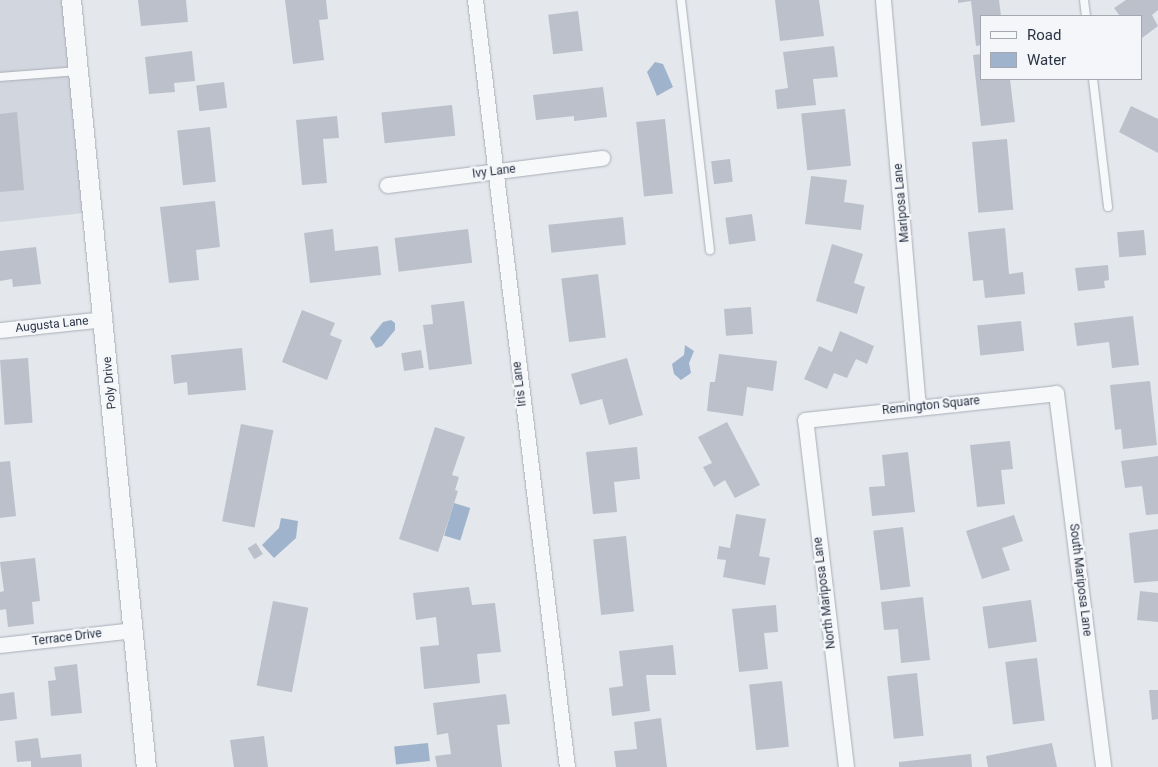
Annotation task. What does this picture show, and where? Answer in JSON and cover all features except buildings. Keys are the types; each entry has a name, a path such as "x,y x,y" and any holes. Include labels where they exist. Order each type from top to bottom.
{"street":[{"name":"Poly Drive","path":"71,0 104,319 146,767"},
{"name":"Iris Lane","path":"474,0 567,767"},
{"name":"Mariposa Lane","path":"883,0 918,406"},
{"name":"Ivy Lane","path":"387,185 602,158"},
{"name":"Augusta Lane","path":"0,330 104,319"},
{"name":"Remington Square","path":"806,420 918,406 1056,393"},
{"name":"South Mariposa Lane","path":"1056,393 1103,767"},
{"name":"North Mariposa Lane","path":"806,420 846,767"},
{"name":"Terrace Drive","path":"0,645 133,630"}],"lane":[{"path":"681,0 710,250"},
{"path":"1084,0 1086,15"},
{"path":"0,77 78,70"},
{"path":"1093,80 1108,207"}],"shaded area":[{"path":"0,0 71,0 93,212 0,222"}],"water":[{"path":"655,62 663,64 673,87 657,96 647,72"},
{"path":"391,320 395,323 395,330 382,346 376,348 370,338 383,322"},
{"path":"685,345 694,351 689,363 691,373 681,380 674,374 672,364 684,355"},
{"path":"454,503 470,508 460,540 444,536"},
{"path":"281,518 298,521 296,538 274,558 262,545 279,528"},
{"path":"428,743 430,761 396,764 394,747"}]}
